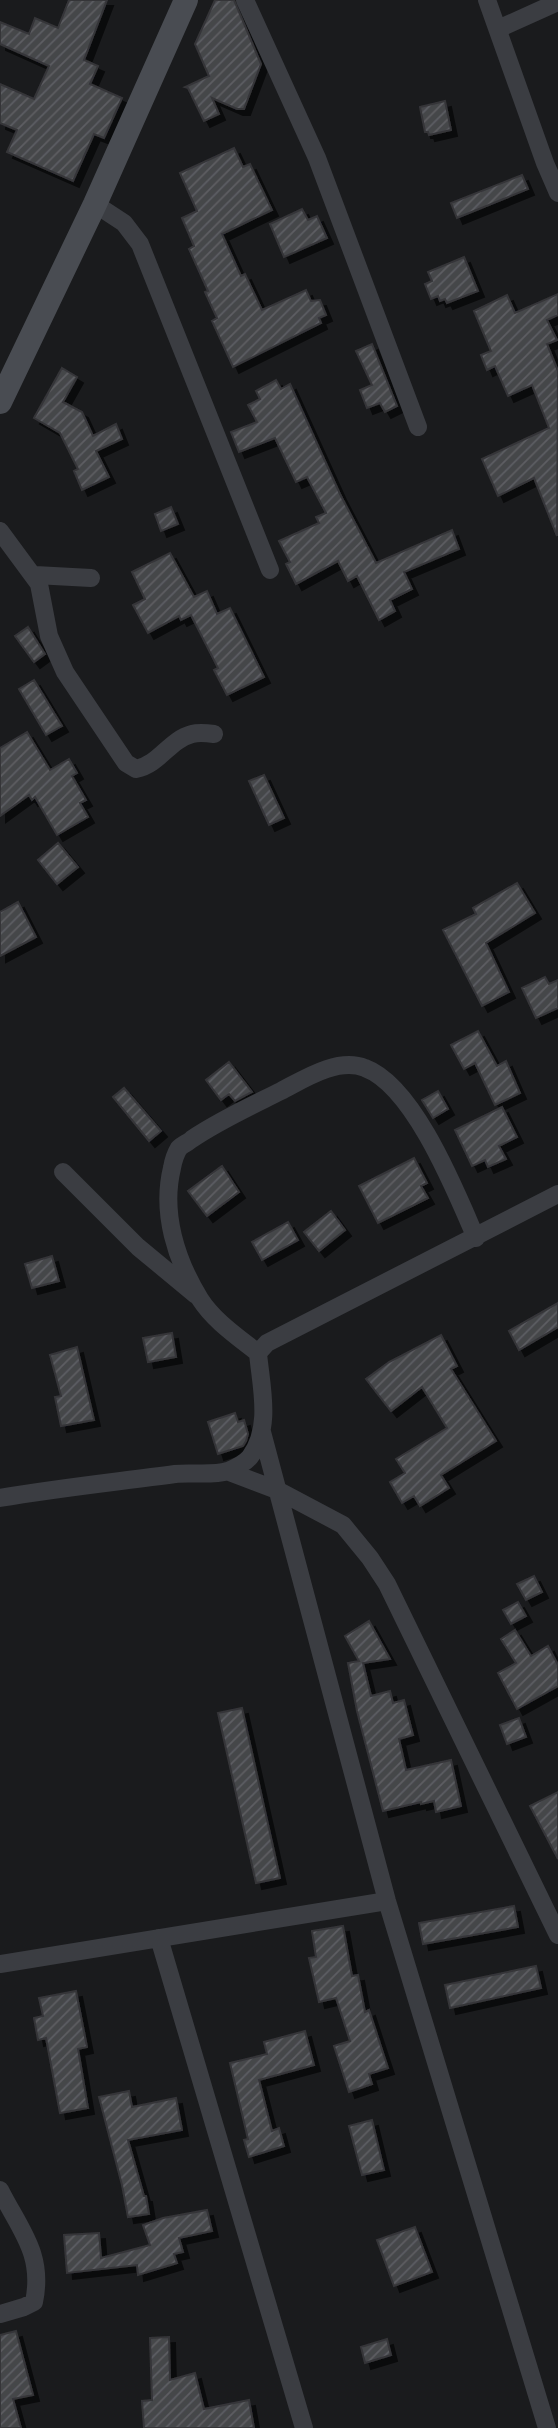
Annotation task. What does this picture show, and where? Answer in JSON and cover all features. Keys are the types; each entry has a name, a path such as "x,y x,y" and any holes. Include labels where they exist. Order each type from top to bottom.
{"street":[{"path":"0,402 95,204 186,0"},
{"path":"246,0 317,158 418,427"},
{"path":"487,0 558,193"},
{"path":"498,29 558,2"},
{"path":"95,204 124,223 140,244 270,570"},
{"path":"0,531 39,583 49,636 65,673 126,763 136,769 142,768 150,765 174,742 184,737 194,733 214,734"},
{"path":"35,575 91,578"},
{"path":"201,1300 180,1256 170,1223 167,1191 179,1148 255,1104 312,1075 337,1067 354,1065 367,1068 389,1085 409,1107 424,1128 475,1238"},
{"path":"64,1172 138,1247 258,1353 262,1432 387,1901 547,2428"},
{"path":"258,1353 267,1343 309,1320 558,1194"},
{"path":"0,1498 68,1486 179,1473 227,1471 250,1457 262,1432"},
{"path":"227,1471 277,1490 343,1525 370,1558 387,1584 558,1935"},
{"path":"0,1964 387,1901"},
{"path":"159,1938 304,2428"},
{"path":"0,2190 33,2249 37,2288 34,2302 24,2308 0,2314"}],"building":[{"path":"69,0 107,0 84,60 98,66 90,84 122,98 104,138 94,134 73,181 7,152 17,130 0,123 0,84 34,99 49,66 0,44 0,22 29,34 35,18 58,28"},
{"path":"215,0 234,0 261,64 244,109 237,109 212,98 219,114 204,121 188,88 185,87 209,76 195,44"},
{"path":"445,101 451,130 429,135 425,132 420,107"},
{"path":"234,148 243,167 250,164 272,210 222,234 241,276 245,274 262,310 306,290 311,301 320,300 326,315 319,318 321,323 233,367 212,321 217,318 189,249 194,246 182,218 197,211 180,173"},
{"path":"522,175 528,189 457,218 451,203"},
{"path":"302,209 308,220 317,216 327,238 284,257 270,224"},
{"path":"464,257 478,291 447,303 445,299 440,301 438,296 431,299 425,284 432,281 428,272"},
{"path":"558,294 558,315 547,320 557,340 547,344 558,371 557,536 534,478 498,496 482,459 549,428 532,385 508,396 495,366 487,370 481,355 491,351 474,311 507,295 515,313"},
{"path":"372,344 397,406 385,412 380,403 367,408 360,390 372,385 356,351"},
{"path":"62,368 77,377 63,402 82,412 93,436 116,424 122,439 96,451 109,477 82,490 74,471 78,469 60,433 34,418"},
{"path":"276,380 281,389 290,384 340,494 376,563 452,530 459,549 404,572 412,589 390,600 395,611 379,620 357,576 348,581 338,561 296,584 286,564 290,562 279,541 319,523 316,517 326,513 307,477 296,482 275,438 239,452 231,432 257,422 248,405 260,399 256,391"},
{"path":"171,507 178,524 161,531 155,514"},
{"path":"170,553 194,597 207,591 217,614 230,608 264,677 227,695 214,670 218,668 191,615 181,620 179,616 148,633 133,605 145,599 132,572"},
{"path":"28,627 45,654 34,662 15,636"},
{"path":"34,680 62,726 46,735 19,689"},
{"path":"27,732 50,770 69,759 77,773 72,776 86,800 80,803 88,817 57,835 35,797 32,800 29,795 0,816 0,748"},
{"path":"264,775 284,818 269,825 249,781"},
{"path":"58,843 78,867 57,884 38,860"},
{"path":"517,883 535,913 486,943 509,992 482,1006 443,930 476,914 473,908"},
{"path":"18,902 36,937 0,956 0,912"},
{"path":"545,977 549,984 558,980 558,1008 536,1018 522,988"},
{"path":"478,1031 497,1066 506,1061 520,1093 495,1105 475,1063 464,1069 451,1045"},
{"path":"229,1062 252,1092 235,1101 229,1094 221,1100 206,1080"},
{"path":"124,1088 161,1131 149,1141 113,1097"},
{"path":"438,1091 448,1109 433,1118 422,1100"},
{"path":"502,1107 517,1137 499,1146 506,1159 488,1167 485,1160 472,1166 455,1130"},
{"path":"414,1158 427,1183 421,1186 428,1198 378,1223 359,1186"},
{"path":"222,1166 239,1192 207,1216 188,1191"},
{"path":"331,1211 345,1230 319,1251 304,1232"},
{"path":"288,1222 298,1240 262,1260 252,1242"},
{"path":"52,1256 59,1281 32,1288 25,1264"},
{"path":"558,1303 558,1327 519,1350 509,1331"},
{"path":"172,1333 176,1357 148,1362 143,1338"},
{"path":"441,1335 457,1366 451,1369 496,1441 441,1475 449,1488 420,1506 414,1496 402,1503 390,1482 405,1473 396,1459 447,1428 422,1387 391,1411 366,1379 389,1362"},
{"path":"77,1347 94,1420 61,1426 55,1397 61,1396 50,1355"},
{"path":"235,1413 238,1422 244,1420 248,1434 246,1441 243,1446 218,1454 208,1422"},
{"path":"534,1576 542,1592 526,1600 517,1584"},
{"path":"518,1602 526,1616 511,1624 503,1610"},
{"path":"369,1621 390,1659 363,1663 371,1696 390,1691 393,1703 404,1700 413,1735 399,1739 406,1770 451,1760 461,1806 436,1812 434,1801 383,1811 357,1711 348,1663 359,1661 345,1636"},
{"path":"515,1630 531,1656 548,1646 558,1665 558,1686 517,1709 498,1673 516,1663 501,1639"},
{"path":"242,1708 280,1878 256,1883 218,1713"},
{"path":"519,1718 526,1737 507,1744 500,1725"},
{"path":"558,1792 558,1859 530,1806"},
{"path":"514,1906 518,1927 423,1944 419,1923"},
{"path":"343,1926 352,1976 358,1975 365,2012 369,2010 388,2068 369,2074 372,2084 349,2092 334,2046 350,2041 336,1998 319,2002 309,1958 316,1957 312,1931"},
{"path":"536,1966 541,1988 450,2008 445,1985"},
{"path":"76,1991 87,2047 78,2049 88,2108 60,2113 46,2038 38,2040 34,2018 43,2016 39,1998"},
{"path":"305,2031 314,2065 259,2080 272,2131 279,2128 284,2146 249,2157 244,2140 248,2139 230,2063 267,2054 264,2042"},
{"path":"129,2091 132,2107 176,2098 182,2130 128,2140 149,2214 128,2217 99,2097"},
{"path":"372,2120 384,2170 362,2175 349,2126"},
{"path":"207,2210 212,2231 179,2238 183,2252 174,2254 177,2263 138,2275 137,2265 67,2273 64,2235 99,2233 101,2258 150,2245 143,2225 163,2218"},
{"path":"415,2227 432,2272 394,2286 377,2240"},
{"path":"16,2331 33,2395 13,2399 21,2428 0,2428 0,2335"},
{"path":"169,2337 170,2380 195,2373 204,2409 249,2400 254,2428 144,2428 142,2401 152,2400 150,2338"},
{"path":"387,2339 391,2355 365,2363 361,2347"}]}
